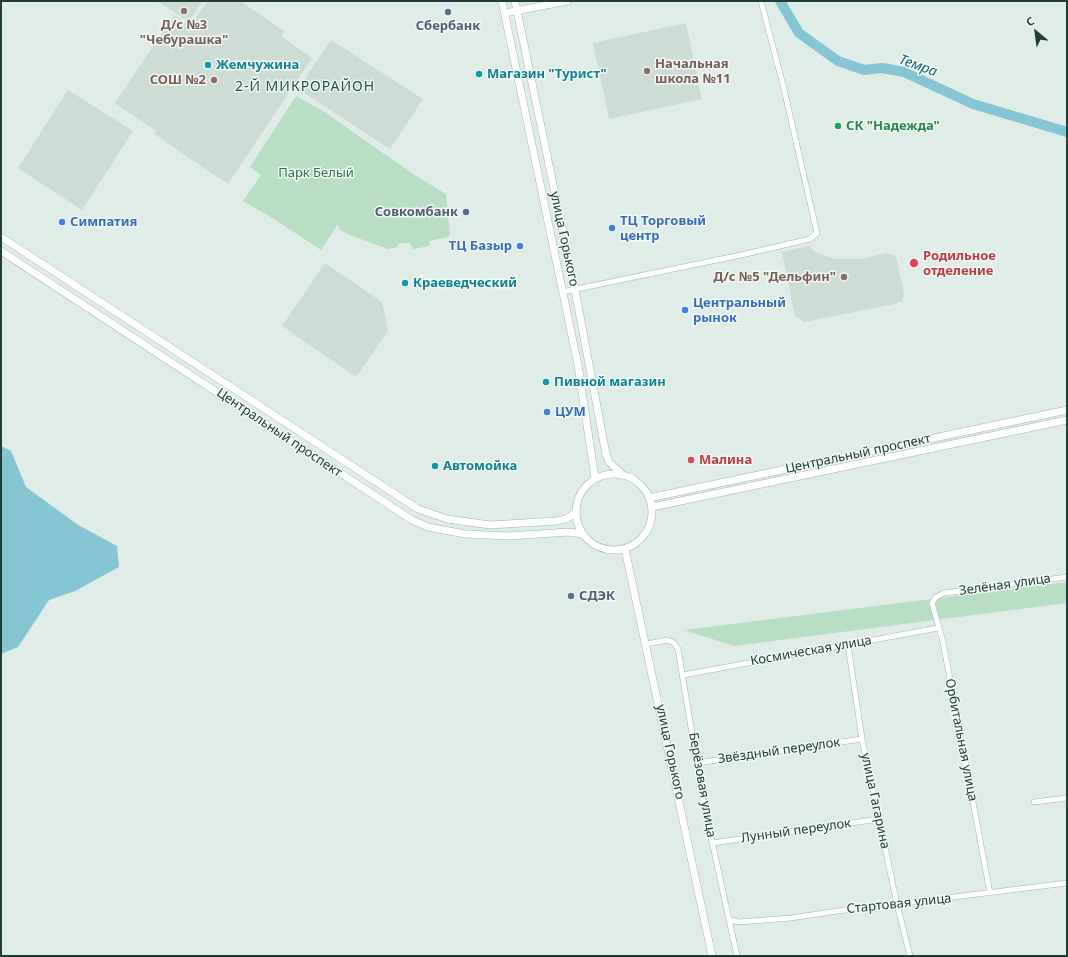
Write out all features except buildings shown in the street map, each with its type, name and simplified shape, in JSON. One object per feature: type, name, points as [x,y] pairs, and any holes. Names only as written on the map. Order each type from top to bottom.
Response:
[{"type":"main road","name":"улица Горького","points":[[502,1],[578,365],[595,478]]},
{"type":"main road","name":"улица Горького","points":[[515,1],[575,290],[606,454],[609,462],[621,473]]},
{"type":"main road","points":[[505,13],[567,1]]},
{"type":"main road","name":"Центральный проспект","points":[[1,236],[418,509],[447,519],[490,525],[523,524],[566,519],[575,513]]},
{"type":"main road","name":"Центральный проспект","points":[[1,251],[412,520],[444,531],[491,536],[569,532],[582,534]]},
{"type":"main road","points":[[215,391],[222,381]]},
{"type":"main road","name":"Центральный проспект","points":[[649,498],[1067,410]]},
{"type":"main road","name":"Центральный проспект","points":[[652,507],[1067,420]]},
{"type":"main road","points":[[621,473],[637,481],[649,498],[652,507],[652,517],[644,535],[637,542],[625,549],[609,550],[600,548],[593,544],[582,534],[577,524],[575,513],[579,495],[595,478],[609,474],[621,473]]},
{"type":"main road","points":[[444,531],[447,519]]},
{"type":"main road","name":"улица Горького","points":[[625,549],[712,956]]},
{"type":"street","points":[[562,292],[810,239],[817,233],[784,89],[761,1]]},
{"type":"street","name":"Зелёная улица","points":[[944,593],[1067,577]]},
{"type":"street","name":"Орбитальная улица","points":[[944,593],[936,597],[932,603],[943,642],[990,893]]},
{"type":"street","name":"Космическая улица","points":[[683,674],[938,628]]},
{"type":"street","name":"Берёзовая улица","points":[[646,644],[668,640],[674,643],[678,650],[712,843],[727,913],[731,920],[737,956]]},
{"type":"street","name":"улица Гагарина","points":[[848,645],[862,739],[897,904],[910,956]]},
{"type":"street","name":"Звёздный переулок","points":[[697,762],[862,739]]},
{"type":"street","points":[[1034,802],[1067,798]]},
{"type":"street","name":"Лунный переулок","points":[[712,843],[879,819]]},
{"type":"street","name":"Стартовая улица","points":[[731,920],[738,922],[791,918],[858,908],[1067,883]]},
{"type":"shaded area","name":"Д/c №3 \"Чебурашка\"","points":[[157,1],[202,1],[189,22]]},
{"type":"shaded area","name":"СОШ №2","points":[[208,1],[240,1],[284,31],[281,36],[312,58],[228,184],[154,134],[156,131],[115,103],[174,15],[190,26]]},
{"type":"shaded area","name":"Начальная школа №11","points":[[686,23],[702,99],[609,119],[593,43]]},
{"type":"shaded area","points":[[331,40],[423,99],[390,149],[298,89]]},
{"type":"shaded area","points":[[68,90],[133,131],[82,210],[18,168]]},
{"type":"shaded area","name":"Д/c №5 \"Дельфин\"","points":[[809,246],[815,252],[835,259],[859,259],[887,253],[896,256],[904,294],[902,301],[894,304],[804,322],[795,316],[782,252]]},
{"type":"shaded area","points":[[325,263],[382,302],[388,331],[356,377],[282,326]]},
{"type":"green space","name":"Парк Белый","points":[[296,96],[323,111],[413,174],[446,194],[450,234],[448,237],[429,241],[430,245],[420,248],[413,249],[410,243],[402,243],[398,244],[398,247],[388,249],[347,234],[339,229],[338,224],[321,250],[274,219],[243,201],[261,175],[250,167]]},
{"type":"green space","points":[[1067,582],[1067,603],[734,646],[684,630]]},
{"type":"water","points":[[1,446],[11,451],[26,487],[78,525],[117,546],[119,567],[75,591],[49,600],[18,647],[1,654]]},
{"type":"waterway","name":"Темра","points":[[780,1],[799,33],[838,61],[864,70],[882,68],[904,72],[973,104],[1067,132]]},
{"type":"place","name":"Д/c №3 \"Чебурашка\"","points":[[184,11]]},
{"type":"place","name":"Сбербанк","points":[[448,12]]},
{"type":"place","name":"Жемчужина","points":[[208,65]]},
{"type":"place","name":"Начальная школа №11","points":[[647,71]]},
{"type":"place","name":"Магазин \"Турист\"","points":[[479,74]]},
{"type":"place","name":"СОШ №2","points":[[214,80]]},
{"type":"place","name":"СК \"Надежда\"","points":[[838,126]]},
{"type":"place","name":"Совкомбанк","points":[[466,212]]},
{"type":"place","name":"Симпатия","points":[[62,222]]},
{"type":"place","name":"ТЦ Торговый центр","points":[[612,228]]},
{"type":"place","name":"ТЦ Базыр","points":[[520,246]]},
{"type":"place","name":"Родильное отделение","points":[[914,263]]},
{"type":"place","name":"Д/c №5 \"Дельфин\"","points":[[844,277]]},
{"type":"place","name":"Краеведческий","points":[[405,283]]},
{"type":"place","name":"Центральный рынок","points":[[685,310]]},
{"type":"place","name":"Пивной магазин","points":[[546,382]]},
{"type":"place","name":"ЦУМ","points":[[547,412]]},
{"type":"place","name":"Малина","points":[[691,460]]},
{"type":"place","name":"Автомойка","points":[[435,466]]},
{"type":"place","name":"СДЭК","points":[[571,596]]},
{"type":"district","name":"2-Й МИКРОРАЙОН","points":[[305,87]]}]
